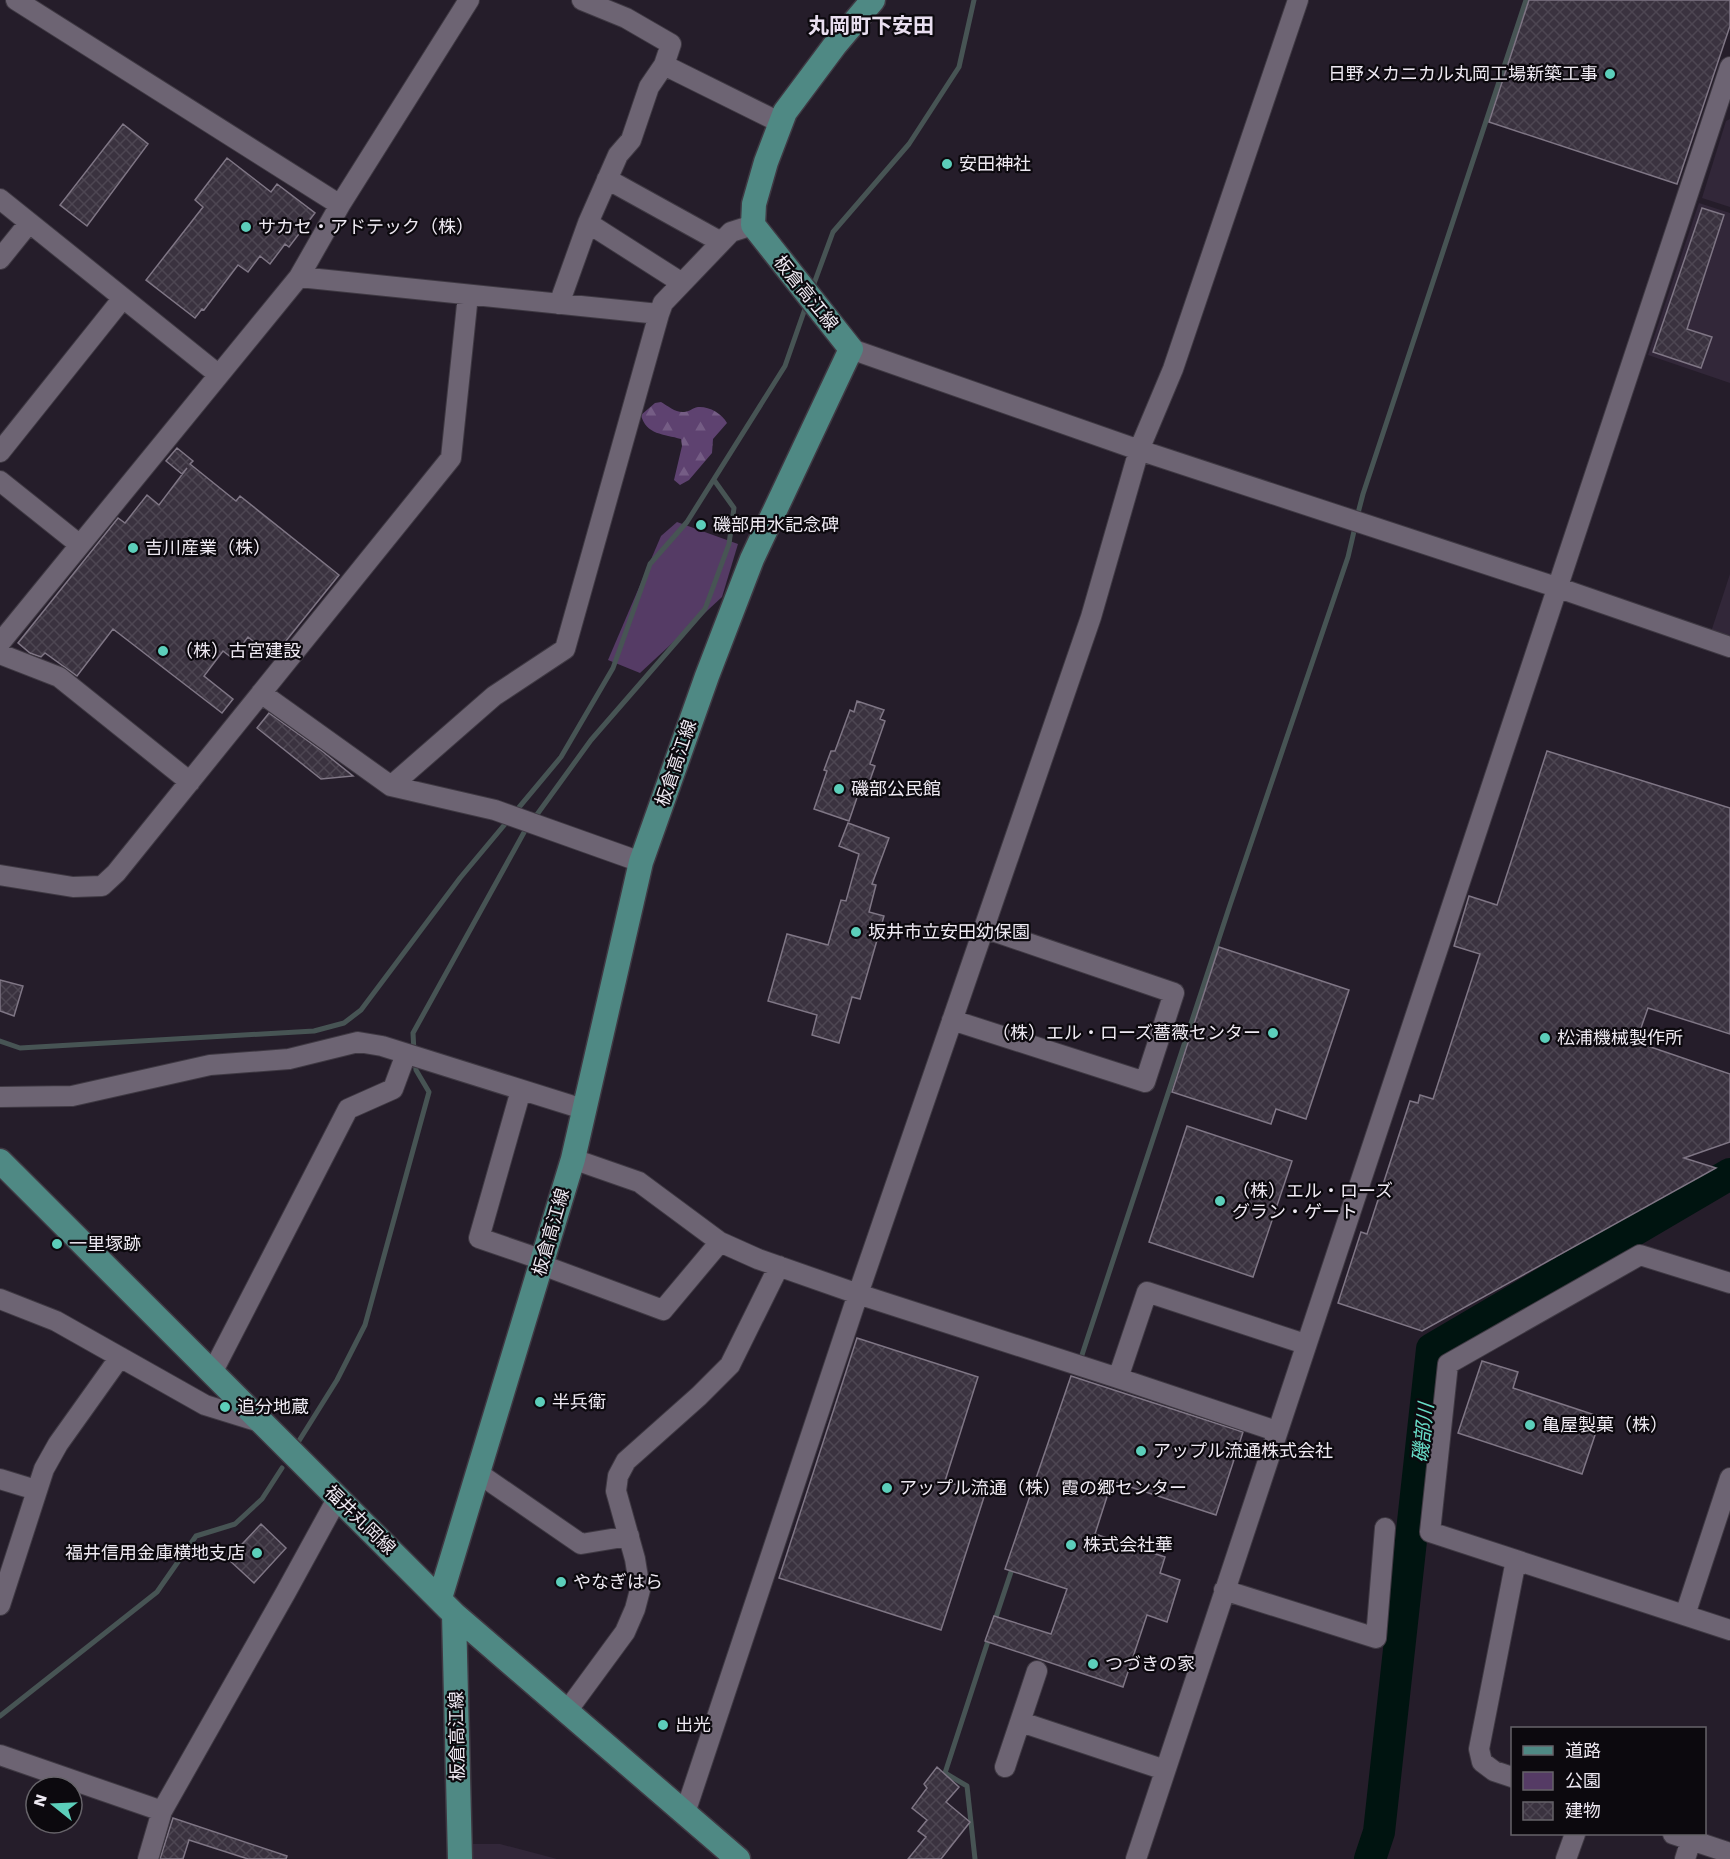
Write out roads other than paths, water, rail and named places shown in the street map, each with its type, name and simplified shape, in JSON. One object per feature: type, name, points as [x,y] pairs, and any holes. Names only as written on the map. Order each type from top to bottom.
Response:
[{"type":"main road","points":[[753,225],[754,204],[766,162],[785,112],[873,0]]},
{"type":"main road","name":"板倉高江線","points":[[460,1859],[447,1606],[478,1473],[573,1159],[641,862],[706,676],[752,559],[851,349],[753,225]]},
{"type":"main road","name":"福井丸岡線","points":[[0,1161],[447,1606],[738,1859]]},
{"type":"street","points":[[16,0],[340,205]]},
{"type":"street","points":[[0,643],[299,277],[340,205],[469,0]]},
{"type":"street","points":[[559,304],[588,223],[618,155],[631,140],[649,87],[664,65],[671,44],[626,18],[582,0]]},
{"type":"street","points":[[685,1813],[858,1294],[1091,617],[1139,450],[1173,369],[1298,0]]},
{"type":"street","points":[[664,65],[781,123]]},
{"type":"street","points":[[1136,1859],[1305,1344],[1725,98],[1730,68]]},
{"type":"street","points":[[607,179],[721,242]]},
{"type":"street","points":[[0,199],[219,375]]},
{"type":"street","points":[[0,259],[30,223]]},
{"type":"street","points":[[588,223],[682,283]]},
{"type":"street","points":[[391,786],[494,696],[565,649],[663,303],[731,232],[753,225]]},
{"type":"street","points":[[299,277],[659,314]]},
{"type":"street","points":[[0,875],[73,887],[102,886],[116,873],[190,782],[451,458],[468,295]]},
{"type":"street","points":[[0,452],[123,298]]},
{"type":"street","points":[[851,349],[1139,450],[1559,588],[1730,647]]},
{"type":"street","points":[[0,481],[80,545]]},
{"type":"street","points":[[0,654],[58,677],[190,782]]},
{"type":"street","points":[[261,693],[391,786],[495,810],[641,862]]},
{"type":"street","points":[[952,1020],[1145,1082],[1174,993],[984,928]]},
{"type":"street","points":[[0,1097],[72,1096],[210,1065],[289,1059],[358,1042],[382,1046],[583,1109]]},
{"type":"street","points":[[212,1373],[348,1109],[393,1089],[406,1054]]},
{"type":"street","points":[[521,1090],[479,1238],[663,1310],[720,1242]]},
{"type":"street","points":[[573,1159],[639,1182],[720,1242],[779,1266],[1276,1431]]},
{"type":"street","points":[[1730,1283],[1640,1255],[1448,1364],[1430,1532],[1730,1630]]},
{"type":"street","points":[[567,1711],[625,1632],[640,1590],[635,1559],[616,1491],[618,1476],[626,1461],[730,1365],[779,1266]]},
{"type":"street","points":[[1118,1378],[1147,1292],[1305,1344]]},
{"type":"street","points":[[0,1299],[56,1321],[205,1405],[263,1423]]},
{"type":"street","points":[[0,1605],[44,1469],[58,1444],[120,1357]]},
{"type":"street","points":[[478,1473],[581,1544],[629,1536]]},
{"type":"street","points":[[0,1479],[36,1490]]},
{"type":"street","points":[[1685,1615],[1728,1491]]},
{"type":"street","points":[[148,1859],[162,1811],[337,1498]]},
{"type":"street","points":[[1224,1590],[1376,1638],[1385,1528]]},
{"type":"street","points":[[1511,1777],[1482,1762],[1479,1749],[1516,1560]]},
{"type":"street","points":[[1005,1767],[1022,1722],[1037,1671]]},
{"type":"street","points":[[1022,1722],[1165,1770]]},
{"type":"street","points":[[0,1755],[162,1811]]},
{"type":"street","points":[[1566,1859],[1574,1835]]},
{"type":"street","points":[[1684,1859],[1682,1837],[1730,1853]]},
{"type":"waterway","points":[[812,289],[833,232],[909,144],[959,67],[974,0]]},
{"type":"waterway","points":[[1357,517],[1526,0]]},
{"type":"waterway","points":[[0,1041],[20,1048],[314,1031],[344,1023],[361,1010],[460,878],[561,757],[613,668],[650,564],[687,522],[785,366],[807,303]]},
{"type":"waterway","points":[[533,820],[591,740],[705,609],[729,544],[734,508],[714,480]]},
{"type":"waterway","points":[[1080,1361],[1230,905],[1348,557],[1355,527]]},
{"type":"waterway","points":[[414,1052],[413,1033],[527,827]]},
{"type":"waterway","points":[[297,1444],[337,1380],[365,1325],[429,1092],[416,1070],[415,1061]]},
{"type":"waterway","name":"磯部川","points":[[1370,1859],[1379,1832],[1432,1349],[1730,1174]]},
{"type":"waterway","points":[[0,1716],[157,1592],[196,1536],[235,1524],[262,1499],[282,1468]]},
{"type":"waterway","points":[[994,1623],[1013,1566]]},
{"type":"waterway","points":[[975,1859],[967,1786],[945,1773],[989,1638]]},
{"type":"place","name":"日野メカニカル丸岡工場新築工事","points":[[1610,74]]},
{"type":"place","name":"安田神社","points":[[947,164]]},
{"type":"place","name":"サカセ・アドテック（株）","points":[[246,227]]},
{"type":"place","name":"磯部用水記念碑","points":[[701,525]]},
{"type":"place","name":"吉川産業（株）","points":[[133,548]]},
{"type":"place","name":"（株）古宮建設","points":[[163,651]]},
{"type":"place","name":"磯部公民館","points":[[839,789]]},
{"type":"place","name":"坂井市立安田幼保園","points":[[856,932]]},
{"type":"place","name":"（株）エル・ローズ薔薇センター","points":[[1273,1033]]},
{"type":"place","name":"松浦機械製作所","points":[[1545,1038]]},
{"type":"place","name":"（株）エル・ローズ グラン・ゲート","points":[[1220,1201]]},
{"type":"place","name":"一里塚跡","points":[[57,1244]]},
{"type":"place","name":"半兵衛","points":[[540,1402]]},
{"type":"place","name":"追分地蔵","points":[[225,1407]]},
{"type":"place","name":"亀屋製菓（株）","points":[[1530,1425]]},
{"type":"place","name":"アップル流通株式会社","points":[[1141,1451]]},
{"type":"place","name":"アップル流通（株）霞の郷センター","points":[[887,1488]]},
{"type":"place","name":"株式会社華","points":[[1071,1545]]},
{"type":"place","name":"福井信用金庫横地支店","points":[[257,1553]]},
{"type":"place","name":"やなぎはら","points":[[561,1582]]},
{"type":"place","name":"つづきの家","points":[[1093,1664]]},
{"type":"place","name":"出光","points":[[663,1725]]},
{"type":"district","name":"丸岡町下安田","points":[[871,26]]}]
